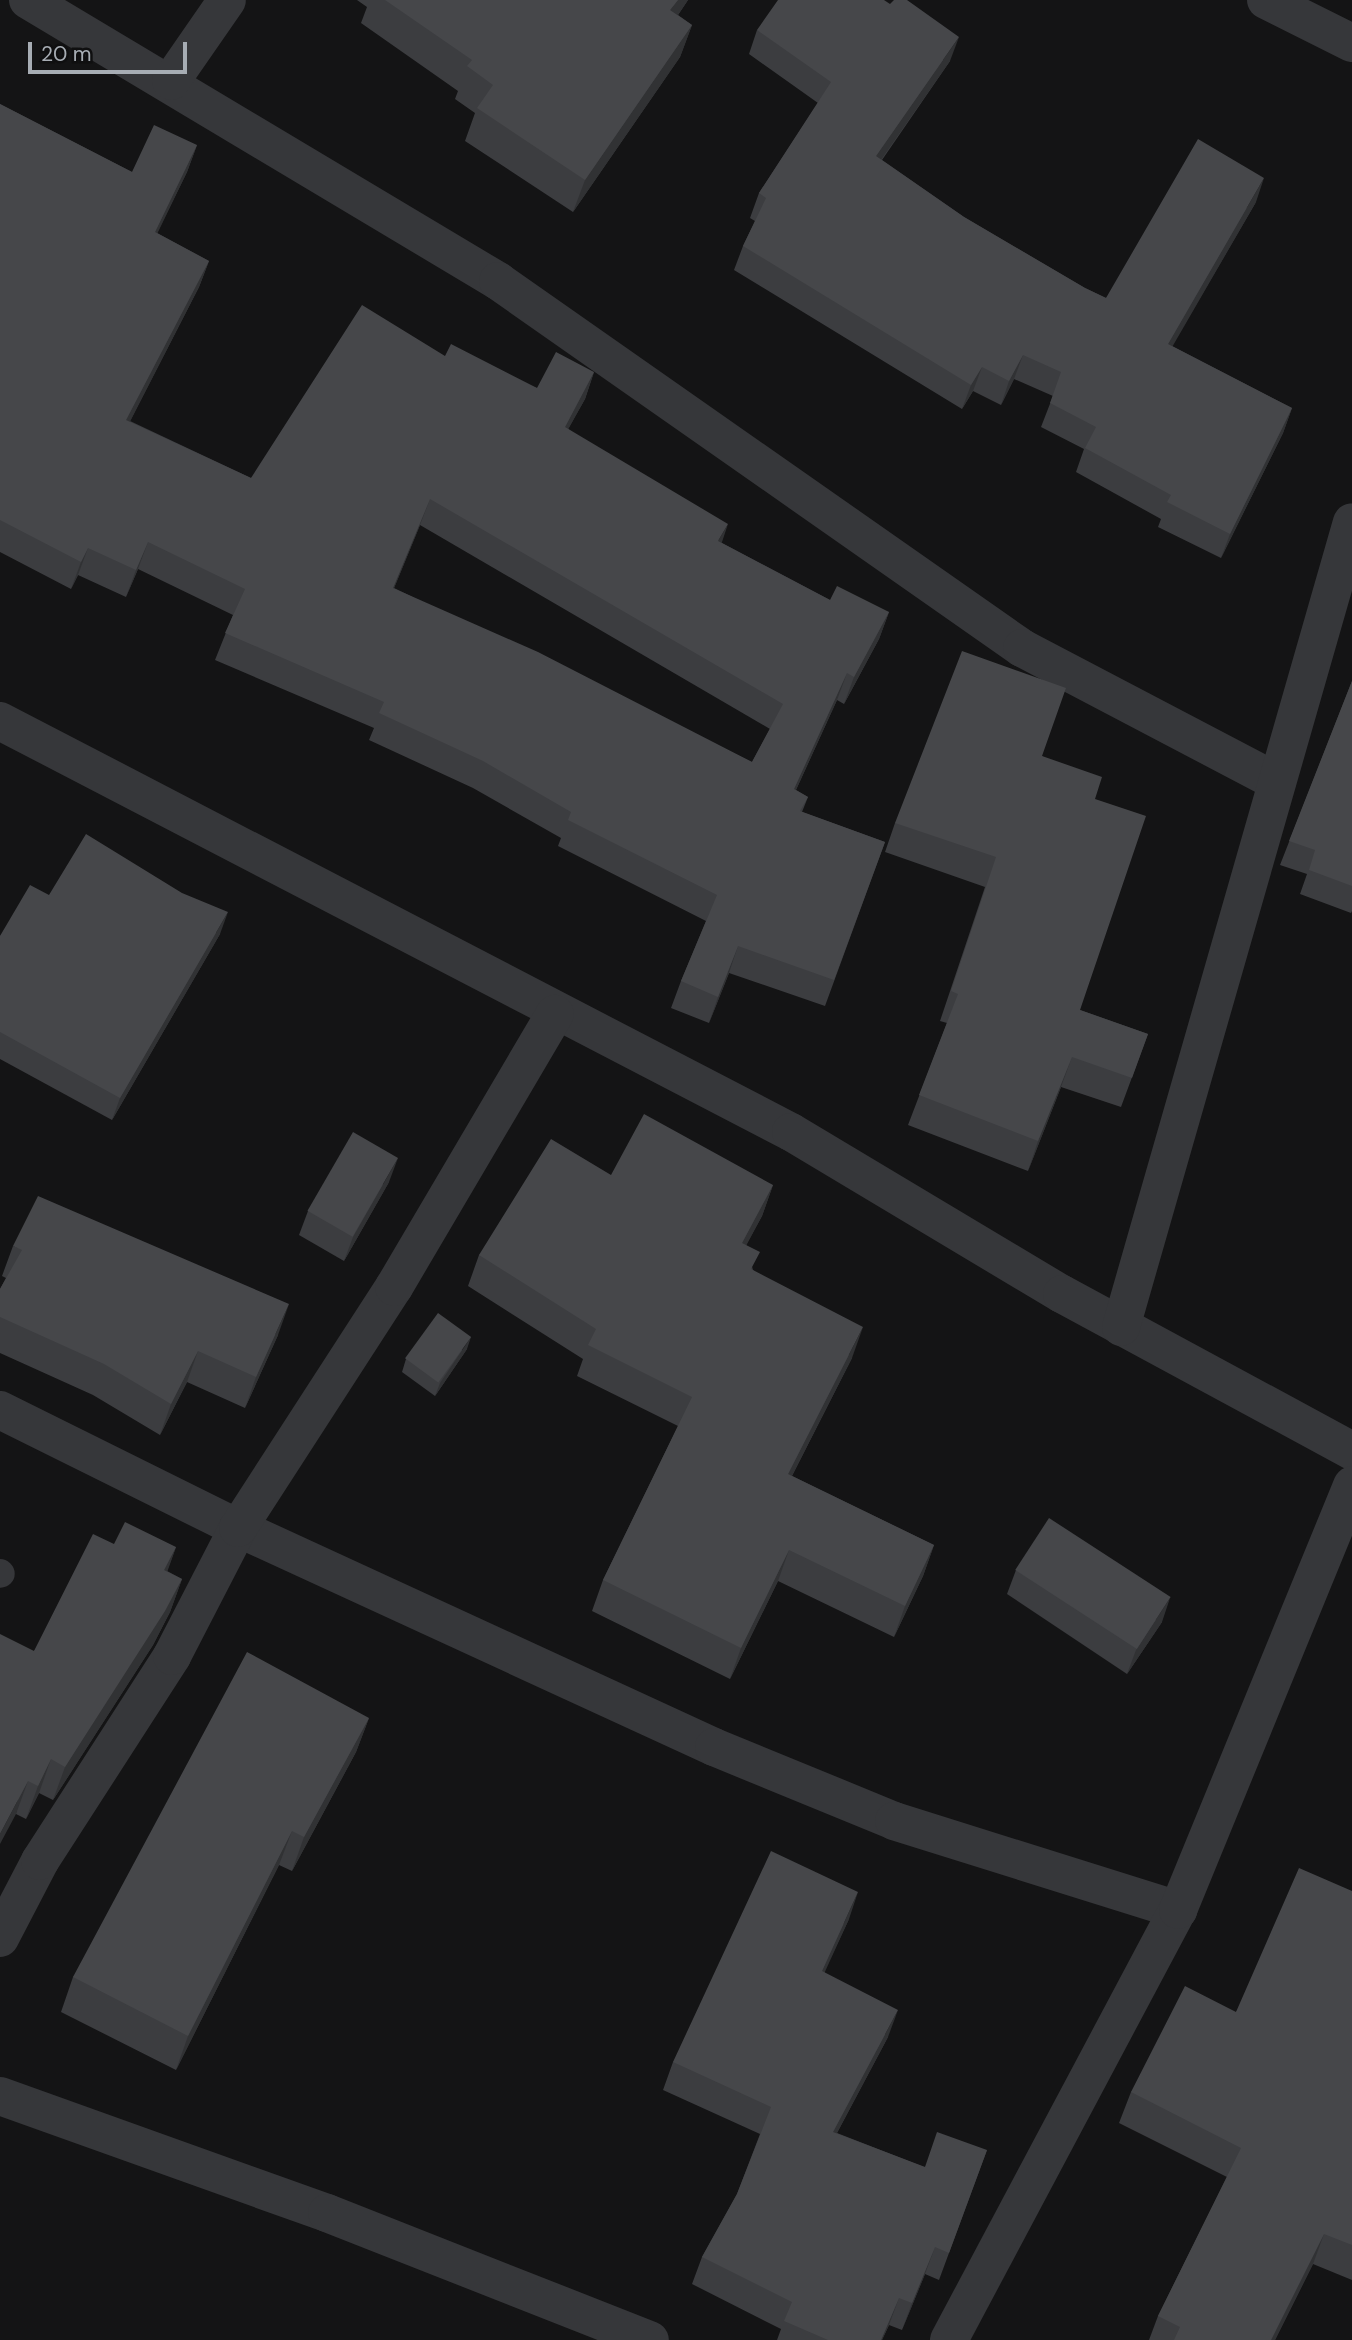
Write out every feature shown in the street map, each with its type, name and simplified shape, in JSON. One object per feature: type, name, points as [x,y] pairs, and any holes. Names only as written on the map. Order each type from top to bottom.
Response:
[{"type":"street","points":[[28,0],[171,81],[498,281],[1022,648],[1277,782]]},
{"type":"street","points":[[171,81],[227,0]]},
{"type":"street","points":[[1266,0],[1352,43]]},
{"type":"street","points":[[1121,1327],[1352,522]]},
{"type":"street","points":[[0,721],[166,802],[555,1014],[791,1132],[1121,1327],[1352,1451]]},
{"type":"street","points":[[0,1938],[40,1861],[172,1656],[238,1528],[394,1287],[555,1014]]},
{"type":"street","points":[[0,1410],[238,1528],[701,1741],[869,1810],[1178,1910]]},
{"type":"street","points":[[949,2340],[1178,1910],[1352,1485]]},
{"type":"street","points":[[0,2096],[327,2213],[650,2340]]},
{"type":"building","points":[[385,0],[678,0],[670,10],[692,25],[585,180],[477,108],[493,85],[467,66],[472,60]]},
{"type":"building","points":[[778,0],[884,0],[890,4],[894,0],[907,0],[959,37],[876,156],[964,217],[1106,298],[1198,139],[1264,178],[1168,344],[1292,408],[1230,534],[1167,502],[1171,495],[1085,448],[1096,427],[1050,403],[1061,372],[1023,355],[1009,381],[982,367],[971,385],[743,246],[766,198],[759,193],[831,82],[757,30]]},
{"type":"building","points":[[0,104],[132,172],[154,125],[197,145],[155,232],[209,261],[126,420],[251,478],[362,305],[445,356],[451,344],[537,388],[556,352],[594,372],[565,427],[728,524],[718,541],[830,600],[837,586],[889,612],[854,677],[847,673],[794,789],[808,797],[800,811],[885,842],[834,980],[738,946],[718,997],[681,981],[717,895],[568,820],[571,812],[483,761],[379,713],[384,702],[225,633],[245,589],[148,542],[136,570],[88,548],[81,562],[0,520]],"holes":[[[430,499],[783,704],[752,762],[538,652],[393,588]]]},
{"type":"building","points":[[962,651],[1066,688],[1042,756],[1102,777],[1095,799],[1146,816],[1080,1010],[1148,1034],[1132,1078],[1072,1057],[1038,1141],[919,1095],[958,994],[951,991],[996,857],[895,823]]},
{"type":"building","points":[[1352,681],[1352,886],[1309,870],[1315,850],[1289,841]]},
{"type":"building","points":[[86,834],[182,893],[228,912],[120,1098],[0,1032],[0,936],[30,885],[49,895]]},
{"type":"building","points":[[644,1114],[773,1185],[742,1243],[760,1252],[751,1269],[863,1327],[788,1474],[934,1545],[905,1606],[789,1550],[741,1648],[603,1580],[692,1397],[588,1345],[596,1329],[479,1255],[551,1139],[611,1175]]},
{"type":"building","points":[[353,1132],[398,1158],[353,1237],[308,1211]]},
{"type":"building","points":[[38,1196],[289,1304],[256,1377],[198,1351],[171,1404],[104,1364],[0,1317],[0,1289],[22,1250],[13,1246]]},
{"type":"building","points":[[438,1313],[471,1337],[438,1382],[405,1358]]},
{"type":"building","points":[[1049,1518],[1171,1597],[1137,1649],[1015,1570]]},
{"type":"building","points":[[125,1522],[176,1547],[164,1570],[182,1579],[165,1611],[65,1767],[51,1759],[38,1786],[28,1781],[0,1834],[0,1634],[34,1651],[93,1534],[114,1544]]},
{"type":"building","points":[[247,1652],[369,1718],[304,1837],[292,1831],[188,2036],[73,1977]]},
{"type":"building","points":[[771,1851],[858,1892],[822,1971],[898,2010],[833,2132],[925,2167],[937,2132],[987,2150],[949,2253],[935,2247],[912,2303],[899,2298],[881,2340],[828,2340],[784,2321],[792,2302],[702,2257],[737,2194],[771,2107],[673,2062]]},
{"type":"building","points":[[1299,1868],[1352,1891],[1352,2245],[1324,2234],[1271,2340],[1174,2340],[1180,2327],[1158,2316],[1241,2148],[1131,2092],[1185,1986],[1236,2012]]}]
